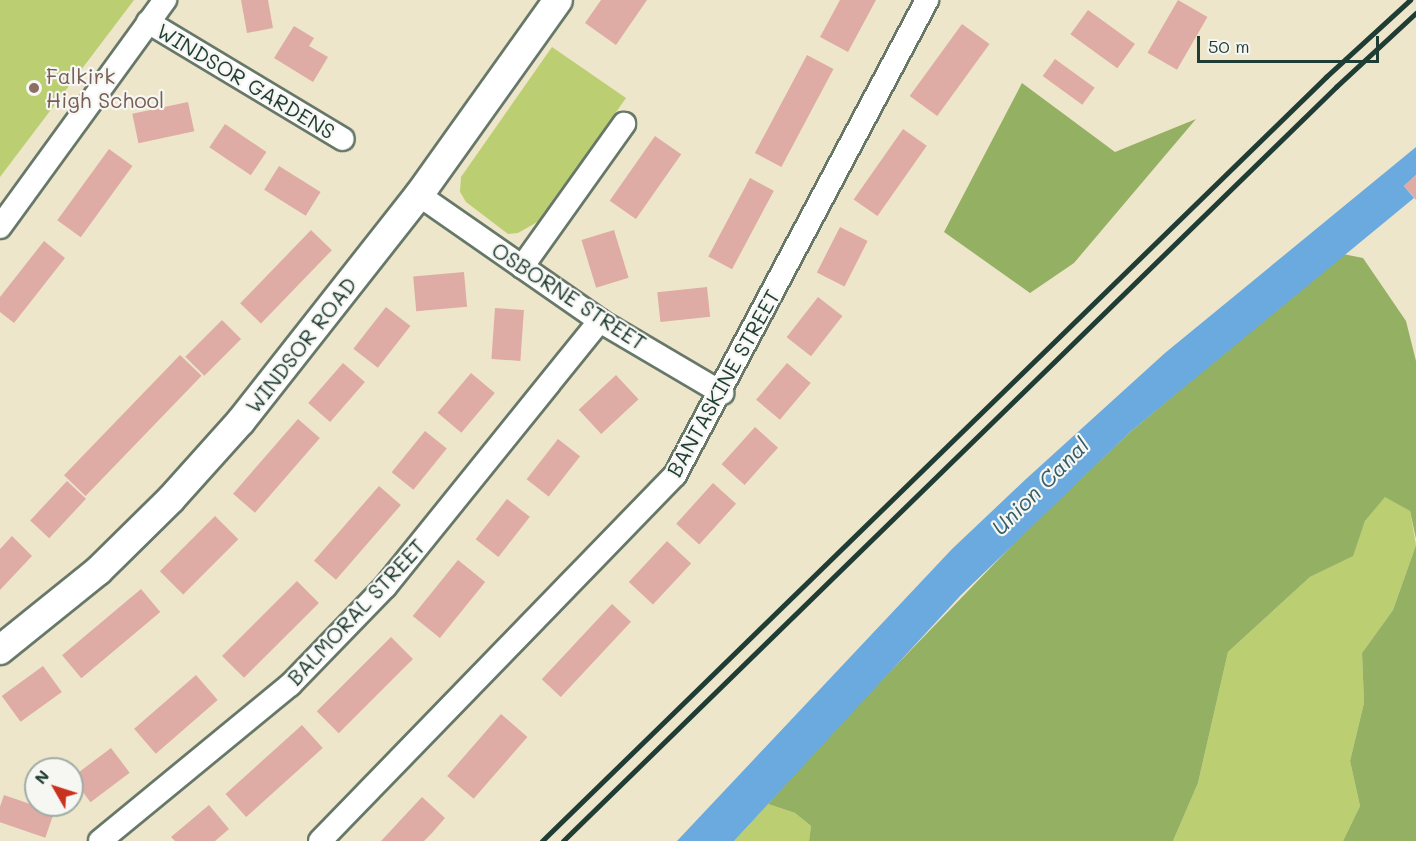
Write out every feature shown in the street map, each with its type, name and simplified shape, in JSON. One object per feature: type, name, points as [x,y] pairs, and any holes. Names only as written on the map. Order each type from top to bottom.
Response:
[{"type":"street","points":[[0,227],[165,0]]},
{"type":"street","name":"WINDSOR ROAD","points":[[0,650],[98,571],[171,500],[241,421],[418,195],[558,0]]},
{"type":"street","name":"BANTASKINE STREET","points":[[320,841],[675,475],[722,393],[927,0]]},
{"type":"street","name":"WINDSOR GARDENS","points":[[148,22],[343,139]]},
{"type":"street","points":[[522,267],[624,124]]},
{"type":"street","name":"OSBORNE STREET","points":[[418,195],[600,321],[722,393]]},
{"type":"street","name":"BALMORAL STREET","points":[[100,841],[290,685],[385,586],[600,321]]},
{"type":"green space","name":"Falkirk High School","points":[[0,0],[134,0],[0,177]]},
{"type":"green space","points":[[552,47],[626,98],[539,221],[518,233],[508,234],[466,202],[460,192],[461,177]]},
{"type":"green space","points":[[1022,83],[1115,152],[1196,119],[1074,263],[1030,293],[944,232]]},
{"type":"green space","points":[[1343,254],[1363,258],[1406,321],[1416,361],[1416,539],[1410,511],[1385,497],[1365,521],[1353,556],[1310,577],[1228,652],[1198,783],[1173,841],[809,841],[811,826],[795,813],[768,804],[848,715],[1025,532],[1130,432]]},
{"type":"green space","points":[[1385,496],[1410,511],[1416,545],[1393,610],[1362,653],[1364,703],[1350,761],[1360,806],[1343,841],[1173,841],[1198,783],[1228,652],[1310,577],[1352,556],[1365,521]]},
{"type":"green space","points":[[1416,545],[1416,841],[1343,841],[1360,806],[1350,761],[1364,703],[1362,653],[1393,610]]},
{"type":"green space","points":[[768,804],[795,813],[811,826],[809,841],[734,841]]},
{"type":"water","name":"Union Canal","points":[[1416,147],[1416,175],[1404,186],[1414,198],[1130,432],[961,595],[734,841],[677,841],[952,549],[1026,479],[1165,353]]},
{"type":"building","points":[[241,0],[268,0],[273,28],[247,33]]},
{"type":"building","points":[[601,0],[647,0],[616,45],[585,23]]},
{"type":"building","points":[[840,0],[876,0],[848,52],[820,37]]},
{"type":"building","points":[[1178,0],[1207,17],[1177,70],[1148,53]]},
{"type":"building","points":[[1088,10],[1135,44],[1117,68],[1070,34]]},
{"type":"building","points":[[962,24],[990,44],[937,116],[910,96]]},
{"type":"building","points":[[294,26],[314,38],[309,46],[328,57],[313,82],[274,58]]},
{"type":"building","points":[[807,55],[833,69],[781,167],[755,153]]},
{"type":"building","points":[[1055,59],[1095,88],[1082,105],[1043,76]]},
{"type":"building","points":[[188,102],[194,131],[138,143],[132,114]]},
{"type":"building","points":[[225,124],[266,152],[251,175],[209,147]]},
{"type":"building","points":[[903,129],[927,146],[877,216],[854,199]]},
{"type":"building","points":[[655,136],[681,154],[636,219],[610,201]]},
{"type":"building","points":[[109,149],[132,166],[81,237],[57,220]]},
{"type":"building","points":[[279,166],[321,192],[306,216],[264,190]]},
{"type":"building","points":[[1416,175],[1416,200],[1404,186]]},
{"type":"building","points":[[750,178],[774,191],[732,269],[708,257]]},
{"type":"building","points":[[840,227],[868,241],[844,287],[817,272]]},
{"type":"building","points":[[311,230],[332,250],[261,324],[240,303]]},
{"type":"building","points":[[614,230],[629,278],[596,288],[581,240]]},
{"type":"building","points":[[44,241],[65,258],[14,323],[0,312],[0,297]]},
{"type":"building","points":[[464,272],[467,307],[416,311],[413,276]]},
{"type":"building","points":[[707,287],[710,317],[660,322],[657,292]]},
{"type":"building","points":[[818,297],[842,316],[811,356],[787,337]]},
{"type":"building","points":[[386,307],[410,326],[378,368],[353,349]]},
{"type":"building","points":[[495,308],[524,310],[520,361],[491,359]]},
{"type":"building","points":[[222,320],[241,339],[204,376],[185,357]]},
{"type":"building","points":[[180,355],[202,376],[86,496],[64,475]]},
{"type":"building","points":[[343,363],[365,382],[330,422],[308,403]]},
{"type":"building","points":[[787,363],[811,383],[780,420],[756,400]]},
{"type":"building","points":[[471,373],[495,393],[461,433],[438,413]]},
{"type":"building","points":[[616,375],[639,399],[601,434],[579,410]]},
{"type":"building","points":[[298,419],[320,438],[255,513],[233,494]]},
{"type":"building","points":[[755,427],[778,448],[745,485],[722,464]]},
{"type":"building","points":[[425,431],[447,449],[413,490],[392,472]]},
{"type":"building","points":[[558,439],[580,456],[549,496],[527,479]]},
{"type":"building","points":[[67,481],[86,499],[49,538],[30,520]]},
{"type":"building","points":[[713,483],[736,504],[699,545],[676,524]]},
{"type":"building","points":[[379,486],[401,505],[336,580],[314,561]]},
{"type":"building","points":[[507,499],[530,517],[498,557],[476,539]]},
{"type":"building","points":[[215,516],[238,539],[183,594],[160,571]]},
{"type":"building","points":[[12,536],[32,556],[0,590],[0,549]]},
{"type":"building","points":[[667,541],[691,564],[653,604],[629,582]]},
{"type":"building","points":[[458,560],[485,582],[440,638],[413,616]]},
{"type":"building","points":[[297,581],[319,603],[244,678],[222,656]]},
{"type":"building","points":[[141,589],[160,612],[81,678],[62,655]]},
{"type":"building","points":[[612,604],[631,622],[561,697],[542,679]]},
{"type":"building","points":[[391,637],[413,659],[339,733],[317,711]]},
{"type":"building","points":[[43,666],[62,692],[21,722],[2,696]]},
{"type":"building","points":[[196,675],[218,700],[156,754],[134,729]]},
{"type":"building","points":[[501,714],[527,737],[474,799],[447,776]]},
{"type":"building","points":[[302,725],[323,748],[246,817],[225,794]]},
{"type":"building","points":[[111,748],[130,773],[91,802],[84,794],[84,768]]},
{"type":"building","points":[[4,795],[24,802],[24,817],[52,817],[45,838],[0,822],[0,807]]},
{"type":"building","points":[[422,797],[445,818],[432,833],[424,841],[381,841]]},
{"type":"building","points":[[209,805],[229,829],[215,841],[175,841],[171,837]]},
{"type":"railway","points":[[542,841],[1326,77],[1410,0]]},
{"type":"railway","points":[[563,841],[1336,87],[1416,13]]},
{"type":"place","name":"Falkirk High School","points":[[34,88]]}]
